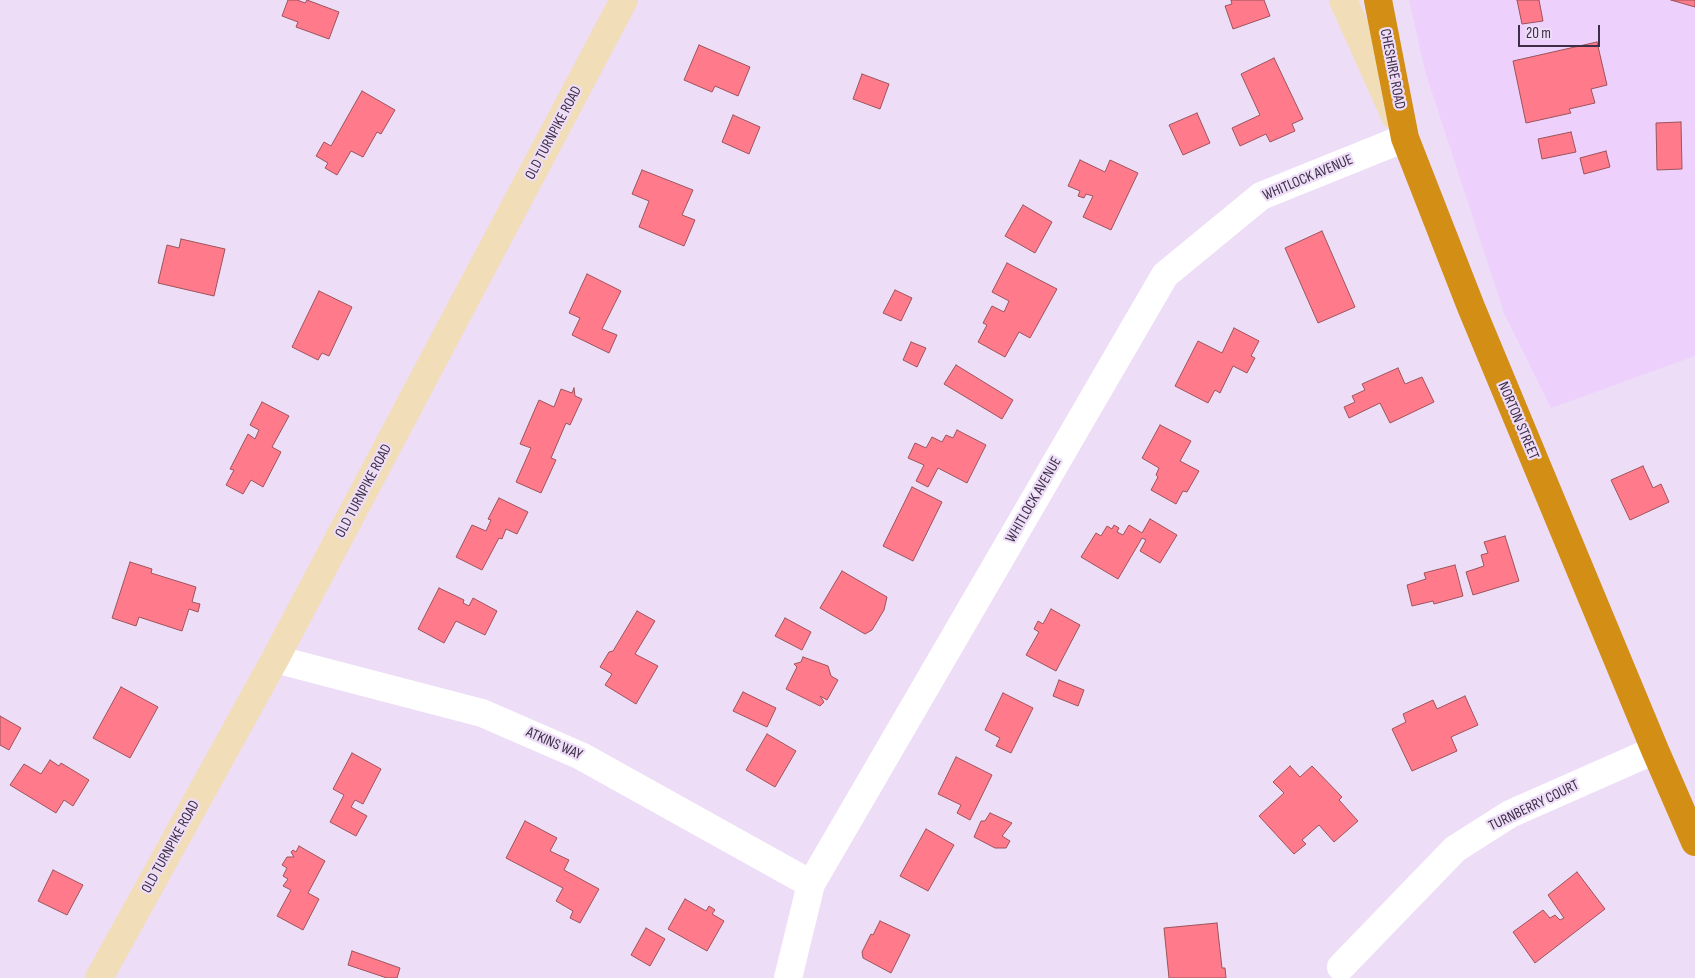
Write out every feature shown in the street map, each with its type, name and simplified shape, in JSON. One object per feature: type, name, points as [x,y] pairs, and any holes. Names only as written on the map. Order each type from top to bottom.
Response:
[{"type":"highway","name":"CHESHIRE ROAD","points":[[1378,0],[1405,138]]},
{"type":"highway","name":"NORTON STREET","points":[[1405,138],[1471,307],[1695,842]]},
{"type":"main road","name":"OLD TURNPIKE ROAD","points":[[99,978],[275,659],[624,0]]},
{"type":"main road","name":"NORTON STREET","points":[[1344,0],[1405,138]]},
{"type":"street","name":"WHITLOCK AVENUE","points":[[788,978],[810,884],[1165,275],[1261,196],[1405,138]]},
{"type":"street","name":"ATKINS WAY","points":[[275,659],[482,713],[581,756],[810,884]]},
{"type":"street","name":"TURNBERRY COURT","points":[[1341,967],[1455,849],[1510,814],[1655,750]]},
{"type":"shaded area","points":[[1409,0],[1695,0],[1695,356],[1551,408],[1504,313],[1425,71]]},
{"type":"building","points":[[288,0],[297,0],[305,3],[307,0],[339,12],[329,39],[296,27],[298,22],[282,16]]},
{"type":"building","points":[[1231,0],[1264,0],[1270,16],[1233,29],[1225,6],[1232,4]]},
{"type":"building","points":[[1517,0],[1539,0],[1543,21],[1522,24]]},
{"type":"building","points":[[1671,0],[1695,0],[1695,7]]},
{"type":"building","points":[[1597,42],[1607,85],[1591,89],[1595,103],[1569,109],[1571,113],[1526,123],[1513,61]]},
{"type":"building","points":[[699,45],[750,67],[738,96],[715,86],[712,92],[684,80]]},
{"type":"building","points":[[1274,58],[1303,119],[1292,124],[1295,131],[1270,142],[1266,134],[1240,146],[1232,128],[1260,115],[1241,74]]},
{"type":"building","points":[[862,74],[889,84],[880,109],[853,99]]},
{"type":"building","points":[[362,91],[395,110],[381,134],[377,132],[363,157],[351,151],[337,175],[325,168],[328,163],[316,156],[324,142],[331,146]]},
{"type":"building","points":[[1197,113],[1210,143],[1183,155],[1169,125]]},
{"type":"building","points":[[733,115],[760,127],[749,154],[722,142]]},
{"type":"building","points":[[1681,122],[1682,169],[1657,170],[1656,123]]},
{"type":"building","points":[[1571,132],[1576,152],[1542,159],[1538,139]]},
{"type":"building","points":[[1606,151],[1610,167],[1584,174],[1580,158]]},
{"type":"building","points":[[1080,160],[1105,172],[1110,160],[1138,173],[1111,230],[1083,217],[1093,196],[1086,194],[1084,198],[1078,196],[1080,191],[1068,186]]},
{"type":"building","points":[[642,170],[693,190],[682,215],[695,220],[684,246],[639,227],[649,201],[632,194]]},
{"type":"building","points":[[1023,205],[1052,222],[1035,253],[1005,236]]},
{"type":"building","points":[[1322,231],[1355,307],[1318,323],[1285,248]]},
{"type":"building","points":[[181,239],[225,249],[214,296],[158,283],[167,245],[179,248]]},
{"type":"building","points":[[1007,263],[1057,289],[1030,338],[1019,332],[1005,357],[978,342],[987,325],[983,323],[992,306],[1004,312],[1009,301],[992,292]]},
{"type":"building","points":[[587,274],[621,291],[602,329],[617,335],[609,353],[572,335],[580,318],[569,313]]},
{"type":"building","points":[[895,290],[912,298],[901,321],[883,313]]},
{"type":"building","points":[[319,291],[352,307],[329,356],[322,353],[318,360],[292,347]]},
{"type":"building","points":[[1234,328],[1259,341],[1251,356],[1255,358],[1247,373],[1233,366],[1220,393],[1215,390],[1208,403],[1175,386],[1198,341],[1222,353]]},
{"type":"building","points":[[911,342],[926,348],[917,367],[903,360]]},
{"type":"building","points":[[956,365],[1013,400],[1002,419],[944,384]]},
{"type":"building","points":[[1398,368],[1405,384],[1422,377],[1434,402],[1390,423],[1380,403],[1349,418],[1344,407],[1355,402],[1352,396],[1365,390],[1362,384]]},
{"type":"building","points":[[574,388],[575,396],[582,399],[570,425],[566,423],[551,458],[556,460],[541,493],[516,482],[531,448],[520,444],[539,400],[554,407],[561,389],[572,393]]},
{"type":"building","points":[[262,402],[289,416],[272,447],[281,452],[263,487],[251,480],[243,494],[226,485],[234,470],[230,469],[248,434],[255,439],[259,430],[250,425]]},
{"type":"building","points":[[1160,425],[1191,441],[1180,461],[1199,471],[1187,492],[1183,491],[1176,504],[1151,490],[1158,477],[1156,475],[1159,468],[1142,458]]},
{"type":"building","points":[[957,430],[986,445],[967,483],[938,468],[928,487],[916,481],[924,465],[908,458],[915,443],[926,448],[932,437],[942,442],[946,435],[953,438]]},
{"type":"building","points":[[1643,466],[1653,488],[1661,484],[1669,502],[1630,520],[1611,480]]},
{"type":"building","points":[[912,487],[942,502],[913,561],[883,546]]},
{"type":"building","points":[[499,498],[528,512],[517,534],[506,529],[502,539],[499,538],[482,570],[456,557],[472,525],[486,531],[491,520],[488,519]]},
{"type":"building","points":[[1150,519],[1177,535],[1160,563],[1140,551],[1146,540],[1142,538],[1118,579],[1081,557],[1096,533],[1101,536],[1107,526],[1112,529],[1114,525],[1119,528],[1117,532],[1123,535],[1129,525],[1142,533]]},
{"type":"building","points":[[1505,536],[1519,581],[1473,595],[1466,572],[1484,566],[1481,555],[1488,553],[1484,542]]},
{"type":"building","points":[[130,562],[152,569],[151,573],[196,587],[192,602],[200,604],[198,612],[189,609],[182,631],[139,617],[136,626],[112,618]]},
{"type":"building","points":[[1455,565],[1463,596],[1434,604],[1433,601],[1412,606],[1407,585],[1426,579],[1424,573]]},
{"type":"building","points":[[842,571],[887,597],[884,610],[872,630],[865,634],[820,608]]},
{"type":"building","points":[[439,588],[464,600],[463,603],[469,606],[473,598],[497,611],[485,635],[456,621],[444,643],[418,629]]},
{"type":"building","points":[[1051,609],[1080,625],[1056,671],[1026,655],[1039,632],[1034,629],[1038,621],[1043,624]]},
{"type":"building","points":[[637,611],[655,621],[635,654],[658,666],[636,704],[605,685],[612,674],[600,667],[609,652],[613,651]]},
{"type":"building","points":[[785,618],[811,632],[802,650],[775,636]]},
{"type":"building","points":[[803,657],[828,666],[831,676],[838,680],[827,700],[820,696],[824,702],[820,706],[786,689],[797,667],[794,664],[801,662]]},
{"type":"building","points":[[1059,680],[1084,690],[1078,706],[1053,696]]},
{"type":"building","points":[[121,687],[158,707],[130,758],[93,738]]},
{"type":"building","points":[[743,692],[776,708],[767,727],[733,711]]},
{"type":"building","points":[[1003,693],[1033,708],[1011,753],[996,746],[1000,738],[985,730]]},
{"type":"building","points":[[1465,696],[1478,725],[1451,737],[1457,751],[1412,771],[1392,729],[1406,722],[1403,714],[1433,700],[1437,709]]},
{"type":"building","points":[[0,716],[21,728],[9,750],[0,745]]},
{"type":"building","points":[[767,734],[796,751],[775,787],[746,770]]},
{"type":"building","points":[[352,753],[381,769],[363,804],[355,800],[351,807],[367,816],[356,836],[330,822],[344,795],[333,789]]},
{"type":"building","points":[[956,757],[992,775],[970,820],[957,813],[961,805],[938,794]]},
{"type":"building","points":[[50,760],[59,766],[61,763],[89,780],[73,806],[64,800],[56,813],[10,785],[24,764],[41,774]]},
{"type":"building","points":[[1290,766],[1300,777],[1312,766],[1342,797],[1339,800],[1358,821],[1334,842],[1319,825],[1302,840],[1306,844],[1294,854],[1259,816],[1284,793],[1273,782]]},
{"type":"building","points":[[990,813],[1012,823],[1002,836],[1010,841],[1006,848],[995,848],[974,837],[981,821],[985,821]]},
{"type":"building","points":[[525,821],[557,838],[550,851],[569,860],[564,870],[599,889],[580,923],[570,918],[573,911],[556,901],[563,888],[506,858]]},
{"type":"building","points":[[926,829],[954,845],[928,891],[900,876]]},
{"type":"building","points":[[299,846],[325,861],[308,893],[319,899],[303,930],[277,916],[291,890],[283,886],[288,879],[283,876],[287,868],[282,865],[287,857],[294,857],[291,852],[293,850],[296,852]]},
{"type":"building","points":[[53,870],[83,885],[67,915],[38,901]]},
{"type":"building","points":[[1577,872],[1605,909],[1535,963],[1513,932],[1543,910],[1550,918],[1555,915],[1560,920],[1564,918],[1548,895]]},
{"type":"building","points":[[685,899],[706,911],[709,906],[715,910],[712,914],[724,921],[707,951],[668,929]]},
{"type":"building","points":[[880,921],[910,935],[891,973],[863,958],[862,952]]},
{"type":"building","points":[[1217,923],[1222,968],[1225,968],[1226,978],[1169,978],[1164,928]]},
{"type":"building","points":[[646,928],[665,939],[650,966],[631,955]]},
{"type":"building","points":[[352,951],[400,968],[397,978],[387,978],[348,965]]}]
